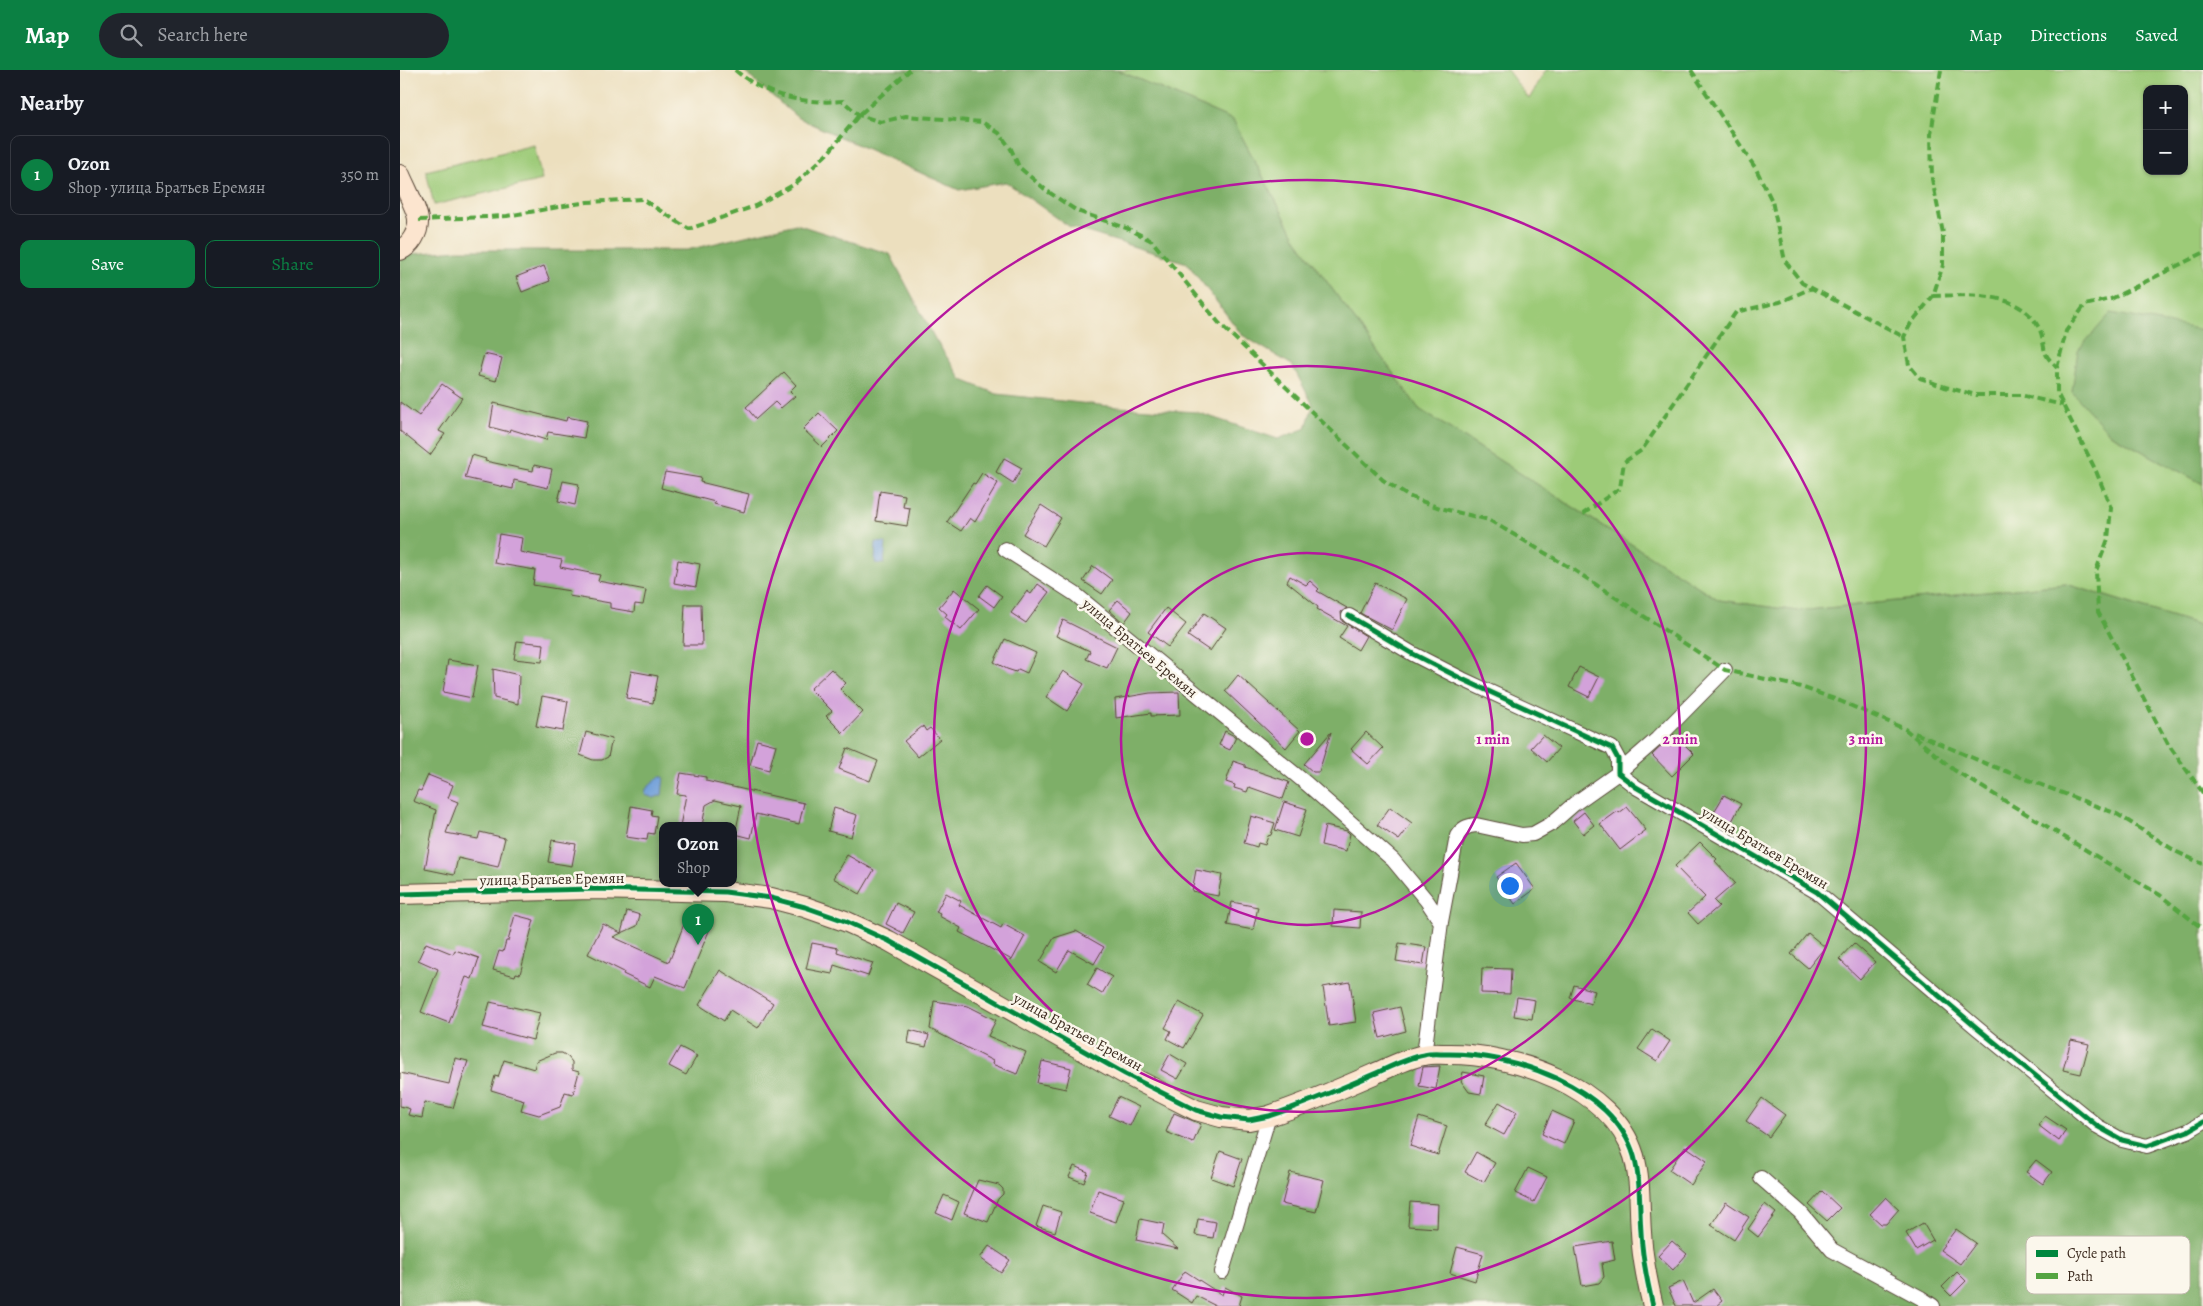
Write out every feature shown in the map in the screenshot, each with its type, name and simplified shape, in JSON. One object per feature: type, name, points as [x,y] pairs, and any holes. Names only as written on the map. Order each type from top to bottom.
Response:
[{"type":"street","points":[[400,175],[418,220],[416,233],[409,244],[400,250]]},
{"type":"street","name":"улица Братьев Еремян","points":[[1005,549],[1075,594],[1307,784],[1393,860],[1428,901],[1441,922]]},
{"type":"street","points":[[1349,616],[1413,654],[1462,679],[1612,748],[1618,759],[1618,773]]},
{"type":"street","points":[[1424,1054],[1441,922],[1457,836],[1461,830],[1476,825],[1522,835],[1533,834],[1551,824],[1574,804],[1618,773],[1657,739],[1725,670]]},
{"type":"street","name":"улица Братьев Еремян","points":[[1618,773],[1636,787],[1817,892],[1977,1028],[2097,1126],[2122,1140],[2147,1146],[2188,1132],[2203,1122]]},
{"type":"street","name":"улица Братьев Еремян","points":[[400,894],[592,889],[725,892],[771,898],[805,907],[845,921],[889,941],[1125,1074],[1196,1110],[1221,1117],[1249,1120],[1269,1116],[1424,1054],[1460,1054],[1497,1059],[1538,1069],[1585,1094],[1606,1112],[1620,1128],[1634,1155],[1640,1188],[1641,1231],[1646,1278],[1653,1306]]},
{"type":"street","points":[[1222,1272],[1269,1116]]},
{"type":"street","points":[[1761,1178],[1800,1212],[1832,1250],[1933,1306]]},
{"type":"green space","points":[[742,70],[1117,70],[1233,120],[1296,239],[1419,409],[1719,600],[1798,611],[2066,584],[2203,626],[2203,1306],[400,1306],[400,255],[458,250],[687,250],[796,224],[890,254],[935,339],[962,380],[997,394],[1118,407],[1196,412],[1278,439],[1306,428],[1313,405],[1292,365],[1242,335],[1187,263],[1070,227],[1006,182],[959,190],[798,118]]},
{"type":"green space","points":[[1117,70],[1507,70],[1529,99],[1546,70],[2203,70],[2203,330],[2201,329],[2110,434],[2203,484],[2203,626],[2066,584],[1798,611],[1719,600],[1419,409],[1296,239],[1233,120]]},
{"type":"green space","points":[[534,145],[542,180],[434,205],[426,171]]},
{"type":"green space","points":[[2111,313],[2203,330],[2203,484],[2110,434],[2072,392],[2078,350]]},
{"type":"water","points":[[876,542],[886,543],[884,564],[875,563]]},
{"type":"water","points":[[659,777],[664,777],[662,795],[654,798],[645,795],[646,789]]},
{"type":"building","points":[[544,266],[550,281],[522,292],[516,277]]},
{"type":"building","points":[[484,354],[502,358],[496,381],[478,376]]},
{"type":"building","points":[[784,372],[796,385],[790,391],[795,396],[781,408],[775,402],[756,419],[746,407]]},
{"type":"building","points":[[442,384],[462,398],[439,431],[445,434],[430,455],[400,431],[400,402],[419,416]]},
{"type":"building","points":[[494,403],[566,421],[567,417],[587,421],[584,438],[548,432],[546,440],[510,429],[509,432],[490,427]]},
{"type":"building","points":[[819,413],[838,431],[822,447],[803,429]]},
{"type":"building","points":[[472,455],[486,459],[485,461],[533,471],[534,465],[552,469],[548,488],[514,480],[513,489],[465,478]]},
{"type":"building","points":[[1004,458],[1022,468],[1013,483],[996,472]]},
{"type":"building","points":[[665,472],[701,478],[700,482],[749,494],[744,512],[714,504],[715,502],[661,488]]},
{"type":"building","points":[[982,473],[998,483],[975,522],[970,518],[961,531],[947,522],[973,483],[975,484]]},
{"type":"building","points":[[563,481],[579,484],[575,505],[558,501]]},
{"type":"building","points":[[880,491],[905,495],[903,507],[910,508],[907,526],[876,521]]},
{"type":"building","points":[[1041,505],[1061,518],[1044,546],[1023,534]]},
{"type":"building","points":[[499,534],[522,538],[520,552],[562,560],[560,567],[600,575],[598,581],[646,590],[643,605],[635,604],[634,612],[610,608],[610,603],[569,596],[570,591],[533,585],[535,570],[494,563]]},
{"type":"building","points":[[678,560],[700,564],[696,587],[674,583]]},
{"type":"building","points":[[1093,566],[1112,580],[1102,594],[1083,581]]},
{"type":"building","points":[[1290,576],[1306,585],[1310,581],[1319,589],[1317,591],[1347,608],[1341,612],[1342,621],[1366,636],[1358,650],[1339,638],[1347,626],[1317,609],[1318,607],[1287,582]]},
{"type":"building","points":[[1375,583],[1407,599],[1392,630],[1360,613]]},
{"type":"building","points":[[1038,584],[1049,592],[1026,623],[1011,613],[1027,591],[1031,594]]},
{"type":"building","points":[[987,585],[1002,596],[994,607],[979,596]]},
{"type":"building","points":[[954,589],[979,609],[961,630],[945,617],[947,614],[939,607]]},
{"type":"building","points":[[1118,600],[1132,612],[1124,623],[1109,610]]},
{"type":"building","points":[[685,604],[701,604],[702,645],[683,645]]},
{"type":"building","points":[[1166,608],[1186,624],[1168,647],[1148,632]]},
{"type":"building","points":[[1204,613],[1226,628],[1210,651],[1188,636]]},
{"type":"building","points":[[1063,620],[1117,647],[1107,668],[1086,659],[1090,651],[1056,636]]},
{"type":"building","points":[[1005,639],[1036,653],[1027,673],[1018,669],[1016,672],[1007,669],[994,662]]},
{"type":"building","points":[[517,641],[544,644],[542,662],[514,659]]},
{"type":"building","points":[[448,660],[478,665],[472,698],[443,692]]},
{"type":"building","points":[[1579,667],[1599,677],[1589,697],[1569,687]]},
{"type":"building","points":[[493,669],[519,675],[518,704],[494,698]]},
{"type":"building","points":[[831,669],[846,683],[840,689],[863,712],[843,733],[826,716],[832,711],[810,689]]},
{"type":"building","points":[[631,671],[658,676],[653,703],[626,698]]},
{"type":"building","points":[[1063,671],[1084,684],[1067,711],[1046,697]]},
{"type":"building","points":[[1238,675],[1300,731],[1286,748],[1225,691]]},
{"type":"building","points":[[1179,692],[1180,715],[1151,716],[1151,713],[1116,718],[1115,699],[1150,693]]},
{"type":"building","points":[[542,696],[568,701],[563,731],[536,726]]},
{"type":"building","points":[[923,726],[926,731],[930,728],[940,739],[918,757],[904,741]]},
{"type":"building","points":[[1225,731],[1236,737],[1230,750],[1219,745]]},
{"type":"building","points":[[586,732],[612,739],[608,757],[602,760],[593,760],[580,755]]},
{"type":"building","points":[[1331,732],[1319,772],[1313,772],[1304,764]]},
{"type":"building","points":[[1366,732],[1383,748],[1368,764],[1351,749]]},
{"type":"building","points":[[1674,734],[1694,754],[1672,776],[1652,755]]},
{"type":"building","points":[[1543,735],[1559,748],[1547,762],[1531,748]]},
{"type":"building","points":[[757,740],[776,745],[769,770],[750,765]]},
{"type":"building","points":[[847,748],[878,761],[870,781],[839,769]]},
{"type":"building","points":[[1233,761],[1289,782],[1283,799],[1249,787],[1247,792],[1234,788],[1235,785],[1226,782]]},
{"type":"building","points":[[681,773],[706,777],[706,781],[804,803],[799,824],[756,814],[751,838],[737,834],[741,806],[715,800],[706,805],[703,822],[681,822],[686,795],[677,794]]},
{"type":"building","points":[[428,775],[453,785],[448,798],[458,802],[446,833],[478,839],[480,832],[505,838],[498,867],[458,858],[454,875],[425,869],[436,810],[413,801],[418,790],[421,791]]},
{"type":"building","points":[[1724,795],[1741,804],[1729,827],[1711,817]]},
{"type":"building","points":[[1284,802],[1307,809],[1298,837],[1275,830]]},
{"type":"building","points":[[631,806],[652,810],[651,815],[657,816],[654,834],[648,833],[647,840],[626,837]]},
{"type":"building","points":[[1390,807],[1412,823],[1399,840],[1377,825]]},
{"type":"building","points":[[1627,807],[1646,830],[1620,850],[1600,824]]},
{"type":"building","points":[[834,808],[857,815],[851,837],[828,831]]},
{"type":"building","points":[[1584,812],[1594,825],[1583,834],[1573,821]]},
{"type":"building","points":[[1251,816],[1275,823],[1265,845],[1258,843],[1257,847],[1244,843]]},
{"type":"building","points":[[1325,826],[1347,831],[1350,834],[1346,851],[1321,845]]},
{"type":"building","points":[[552,840],[576,844],[572,866],[548,862]]},
{"type":"building","points":[[1700,842],[1717,859],[1715,861],[1735,883],[1714,901],[1719,906],[1698,924],[1688,913],[1705,897],[1675,866]]},
{"type":"building","points":[[847,855],[874,870],[860,894],[833,878]]},
{"type":"building","points":[[1516,863],[1535,889],[1515,904],[1496,877]]},
{"type":"building","points":[[1196,870],[1222,875],[1218,896],[1192,891]]},
{"type":"building","points":[[946,893],[961,901],[959,905],[1001,928],[1003,924],[1025,936],[1012,960],[959,932],[961,928],[939,916],[940,914],[936,912]]},
{"type":"building","points":[[1232,902],[1258,907],[1253,930],[1227,925]]},
{"type":"building","points":[[896,903],[914,912],[903,933],[886,924]]},
{"type":"building","points":[[1334,910],[1361,912],[1360,928],[1333,926]]},
{"type":"building","points":[[627,911],[640,915],[637,926],[613,937],[669,962],[688,914],[712,924],[685,988],[655,976],[650,987],[588,954],[603,924],[621,933]]},
{"type":"building","points":[[515,915],[534,920],[520,974],[516,973],[515,976],[493,970],[499,951],[503,952],[506,941],[508,941]]},
{"type":"building","points":[[1076,931],[1104,947],[1094,964],[1069,950],[1056,972],[1040,962],[1054,938]]},
{"type":"building","points":[[1808,933],[1825,947],[1808,968],[1791,954]]},
{"type":"building","points":[[426,943],[453,954],[455,950],[479,958],[472,979],[466,977],[449,1023],[421,1012],[438,969],[418,960]]},
{"type":"building","points":[[812,943],[838,948],[837,952],[873,963],[868,976],[834,965],[832,974],[806,969]]},
{"type":"building","points":[[1399,943],[1426,947],[1423,965],[1396,961]]},
{"type":"building","points":[[1854,943],[1875,962],[1860,979],[1839,959]]},
{"type":"building","points":[[1097,968],[1112,977],[1102,994],[1087,985]]},
{"type":"building","points":[[1482,968],[1511,969],[1510,994],[1481,993]]},
{"type":"building","points":[[720,970],[773,1003],[758,1028],[730,1010],[724,1021],[699,1005]]},
{"type":"building","points":[[1350,982],[1356,1022],[1329,1026],[1323,987]]},
{"type":"building","points":[[1574,985],[1595,991],[1591,1004],[1570,998]]},
{"type":"building","points":[[1517,997],[1535,1000],[1532,1019],[1514,1016]]},
{"type":"building","points":[[934,1001],[968,1006],[996,1020],[988,1036],[1026,1052],[1017,1074],[992,1064],[993,1061],[930,1029]]},
{"type":"building","points":[[490,1002],[540,1013],[533,1040],[483,1027]]},
{"type":"building","points":[[1179,1002],[1203,1015],[1184,1048],[1167,1039],[1171,1031],[1165,1028]]},
{"type":"building","points":[[1400,1007],[1406,1031],[1380,1038],[1374,1013]]},
{"type":"building","points":[[1652,1029],[1670,1041],[1657,1061],[1638,1049]]},
{"type":"building","points":[[910,1030],[929,1035],[926,1047],[908,1043]]},
{"type":"building","points":[[2071,1040],[2089,1044],[2081,1074],[2063,1070]]},
{"type":"building","points":[[680,1047],[697,1056],[686,1075],[669,1066]]},
{"type":"building","points":[[555,1053],[562,1053],[568,1057],[572,1062],[572,1070],[579,1072],[573,1094],[565,1092],[560,1107],[539,1115],[521,1110],[524,1100],[491,1090],[495,1076],[498,1077],[504,1060],[534,1069],[536,1061]]},
{"type":"building","points":[[1170,1054],[1187,1064],[1178,1079],[1161,1070]]},
{"type":"building","points":[[455,1058],[468,1061],[453,1108],[425,1102],[422,1118],[408,1115],[410,1109],[400,1106],[400,1073],[449,1084]]},
{"type":"building","points":[[1042,1061],[1071,1068],[1066,1089],[1037,1083]]},
{"type":"building","points":[[1440,1066],[1436,1089],[1419,1086],[1423,1067]]},
{"type":"building","points":[[1463,1072],[1484,1076],[1481,1094],[1469,1092],[1461,1081]]},
{"type":"building","points":[[1118,1097],[1139,1107],[1130,1126],[1109,1116]]},
{"type":"building","points":[[1762,1098],[1785,1115],[1769,1137],[1746,1121]]},
{"type":"building","points":[[1499,1102],[1517,1112],[1504,1135],[1485,1125]]},
{"type":"building","points":[[1552,1111],[1574,1121],[1564,1144],[1542,1134]]},
{"type":"building","points":[[1174,1113],[1201,1124],[1193,1143],[1166,1132]]},
{"type":"building","points":[[2045,1116],[2066,1130],[2059,1141],[2038,1125]]},
{"type":"building","points":[[1419,1117],[1447,1126],[1438,1155],[1410,1146]]},
{"type":"building","points":[[1685,1146],[1707,1161],[1691,1185],[1669,1170]]},
{"type":"building","points":[[1220,1151],[1242,1159],[1233,1186],[1211,1178]]},
{"type":"building","points":[[1476,1152],[1495,1163],[1484,1182],[1465,1172]]},
{"type":"building","points":[[2036,1160],[2052,1172],[2043,1184],[2026,1172]]},
{"type":"building","points":[[1074,1166],[1088,1172],[1084,1183],[1069,1177]]},
{"type":"building","points":[[1528,1168],[1547,1177],[1534,1202],[1515,1193]]},
{"type":"building","points":[[1290,1172],[1324,1180],[1316,1212],[1282,1204]]},
{"type":"building","points":[[978,1180],[999,1185],[1003,1189],[1003,1194],[998,1199],[988,1222],[964,1213]]},
{"type":"building","points":[[1098,1190],[1124,1199],[1116,1222],[1090,1213]]},
{"type":"building","points":[[1822,1191],[1840,1208],[1827,1221],[1809,1205]]},
{"type":"building","points":[[944,1195],[959,1202],[952,1220],[936,1213]]},
{"type":"building","points":[[1886,1197],[1899,1209],[1886,1224],[1881,1224],[1870,1214]]},
{"type":"building","points":[[1410,1202],[1438,1204],[1437,1228],[1408,1226]]},
{"type":"building","points":[[1726,1202],[1749,1217],[1734,1240],[1711,1225]]},
{"type":"building","points":[[1765,1204],[1776,1213],[1758,1237],[1748,1229]]},
{"type":"building","points":[[1043,1206],[1061,1212],[1055,1232],[1036,1226]]},
{"type":"building","points":[[1140,1219],[1164,1224],[1162,1235],[1178,1249],[1136,1240]]},
{"type":"building","points":[[1198,1219],[1216,1222],[1213,1238],[1195,1235]]},
{"type":"building","points":[[1923,1223],[1933,1240],[1916,1250],[1906,1233]]},
{"type":"building","points":[[1956,1229],[1976,1243],[1960,1264],[1940,1250]]},
{"type":"building","points":[[1612,1241],[1615,1260],[1602,1263],[1604,1277],[1599,1283],[1582,1286],[1575,1247]]},
{"type":"building","points":[[1672,1241],[1687,1254],[1673,1270],[1658,1256]]},
{"type":"building","points":[[989,1246],[1010,1260],[1001,1273],[980,1258]]},
{"type":"building","points":[[1457,1247],[1483,1254],[1475,1281],[1450,1273]]},
{"type":"building","points":[[1185,1271],[1222,1295],[1225,1287],[1242,1296],[1239,1306],[1216,1306],[1196,1296],[1192,1303],[1172,1290]]},
{"type":"building","points":[[1957,1272],[1966,1281],[1951,1296],[1942,1287]]},
{"type":"building","points":[[1683,1281],[1693,1303],[1713,1289],[1722,1301],[1716,1306],[1676,1306],[1668,1288]]},
{"type":"marked path","points":[[735,70],[759,87],[786,97],[799,100],[843,101],[859,115],[881,122],[906,116],[982,122],[999,133],[1011,149],[1019,167],[1047,191],[1077,211],[1129,229],[1152,241],[1219,323],[1383,480],[1408,496],[1440,508],[1489,520],[1574,570],[1725,670],[1801,687],[1840,701],[1905,729],[1954,770],[2160,895],[2203,929]]},
{"type":"marked path","points":[[419,220],[507,216],[587,202],[642,199],[689,229],[755,206],[795,184],[829,152],[859,115],[910,70]]},
{"type":"marked path","points":[[1691,70],[1756,169],[1772,201],[1785,261],[1802,283],[1904,337]]},
{"type":"marked path","points":[[1941,70],[1931,134],[1932,179],[1943,233],[1943,265],[1933,296],[1911,323],[1904,337],[1909,365],[1920,378],[1945,387],[1976,395],[2020,395],[2063,405]]},
{"type":"marked path","points":[[2203,253],[2111,299],[2085,305],[2066,331],[2057,368],[2057,393],[2096,471],[2111,508],[2108,539],[2096,571],[2098,612],[2168,744],[2203,793]]},
{"type":"marked path","points":[[1583,514],[1620,488],[1624,462],[1642,450],[1736,312],[1780,302],[1812,288]]},
{"type":"marked path","points":[[1933,296],[1962,295],[1993,298],[2007,301],[2020,308],[2031,317],[2040,330],[2046,354],[2057,368]]},
{"type":"marked path","points":[[1915,733],[1987,764],[2117,814],[2177,852],[2203,864]]},
{"type":"cycle path","points":[[1349,616],[1413,654],[1462,679],[1612,748],[1618,759],[1618,773],[1636,787],[1817,892],[1977,1028],[2097,1126],[2122,1140],[2147,1146],[2188,1131],[2203,1122]]},
{"type":"cycle path","points":[[400,894],[592,889],[725,892],[771,898],[805,907],[845,921],[889,941],[1125,1074],[1196,1110],[1221,1117],[1249,1120],[1269,1116],[1322,1096],[1405,1060],[1427,1054],[1472,1055],[1529,1067],[1557,1078],[1583,1093],[1605,1110],[1623,1131],[1636,1165],[1639,1184],[1642,1251],[1653,1306]]},
{"type":"place","name":"Ozon","points":[[698,945]]}]
